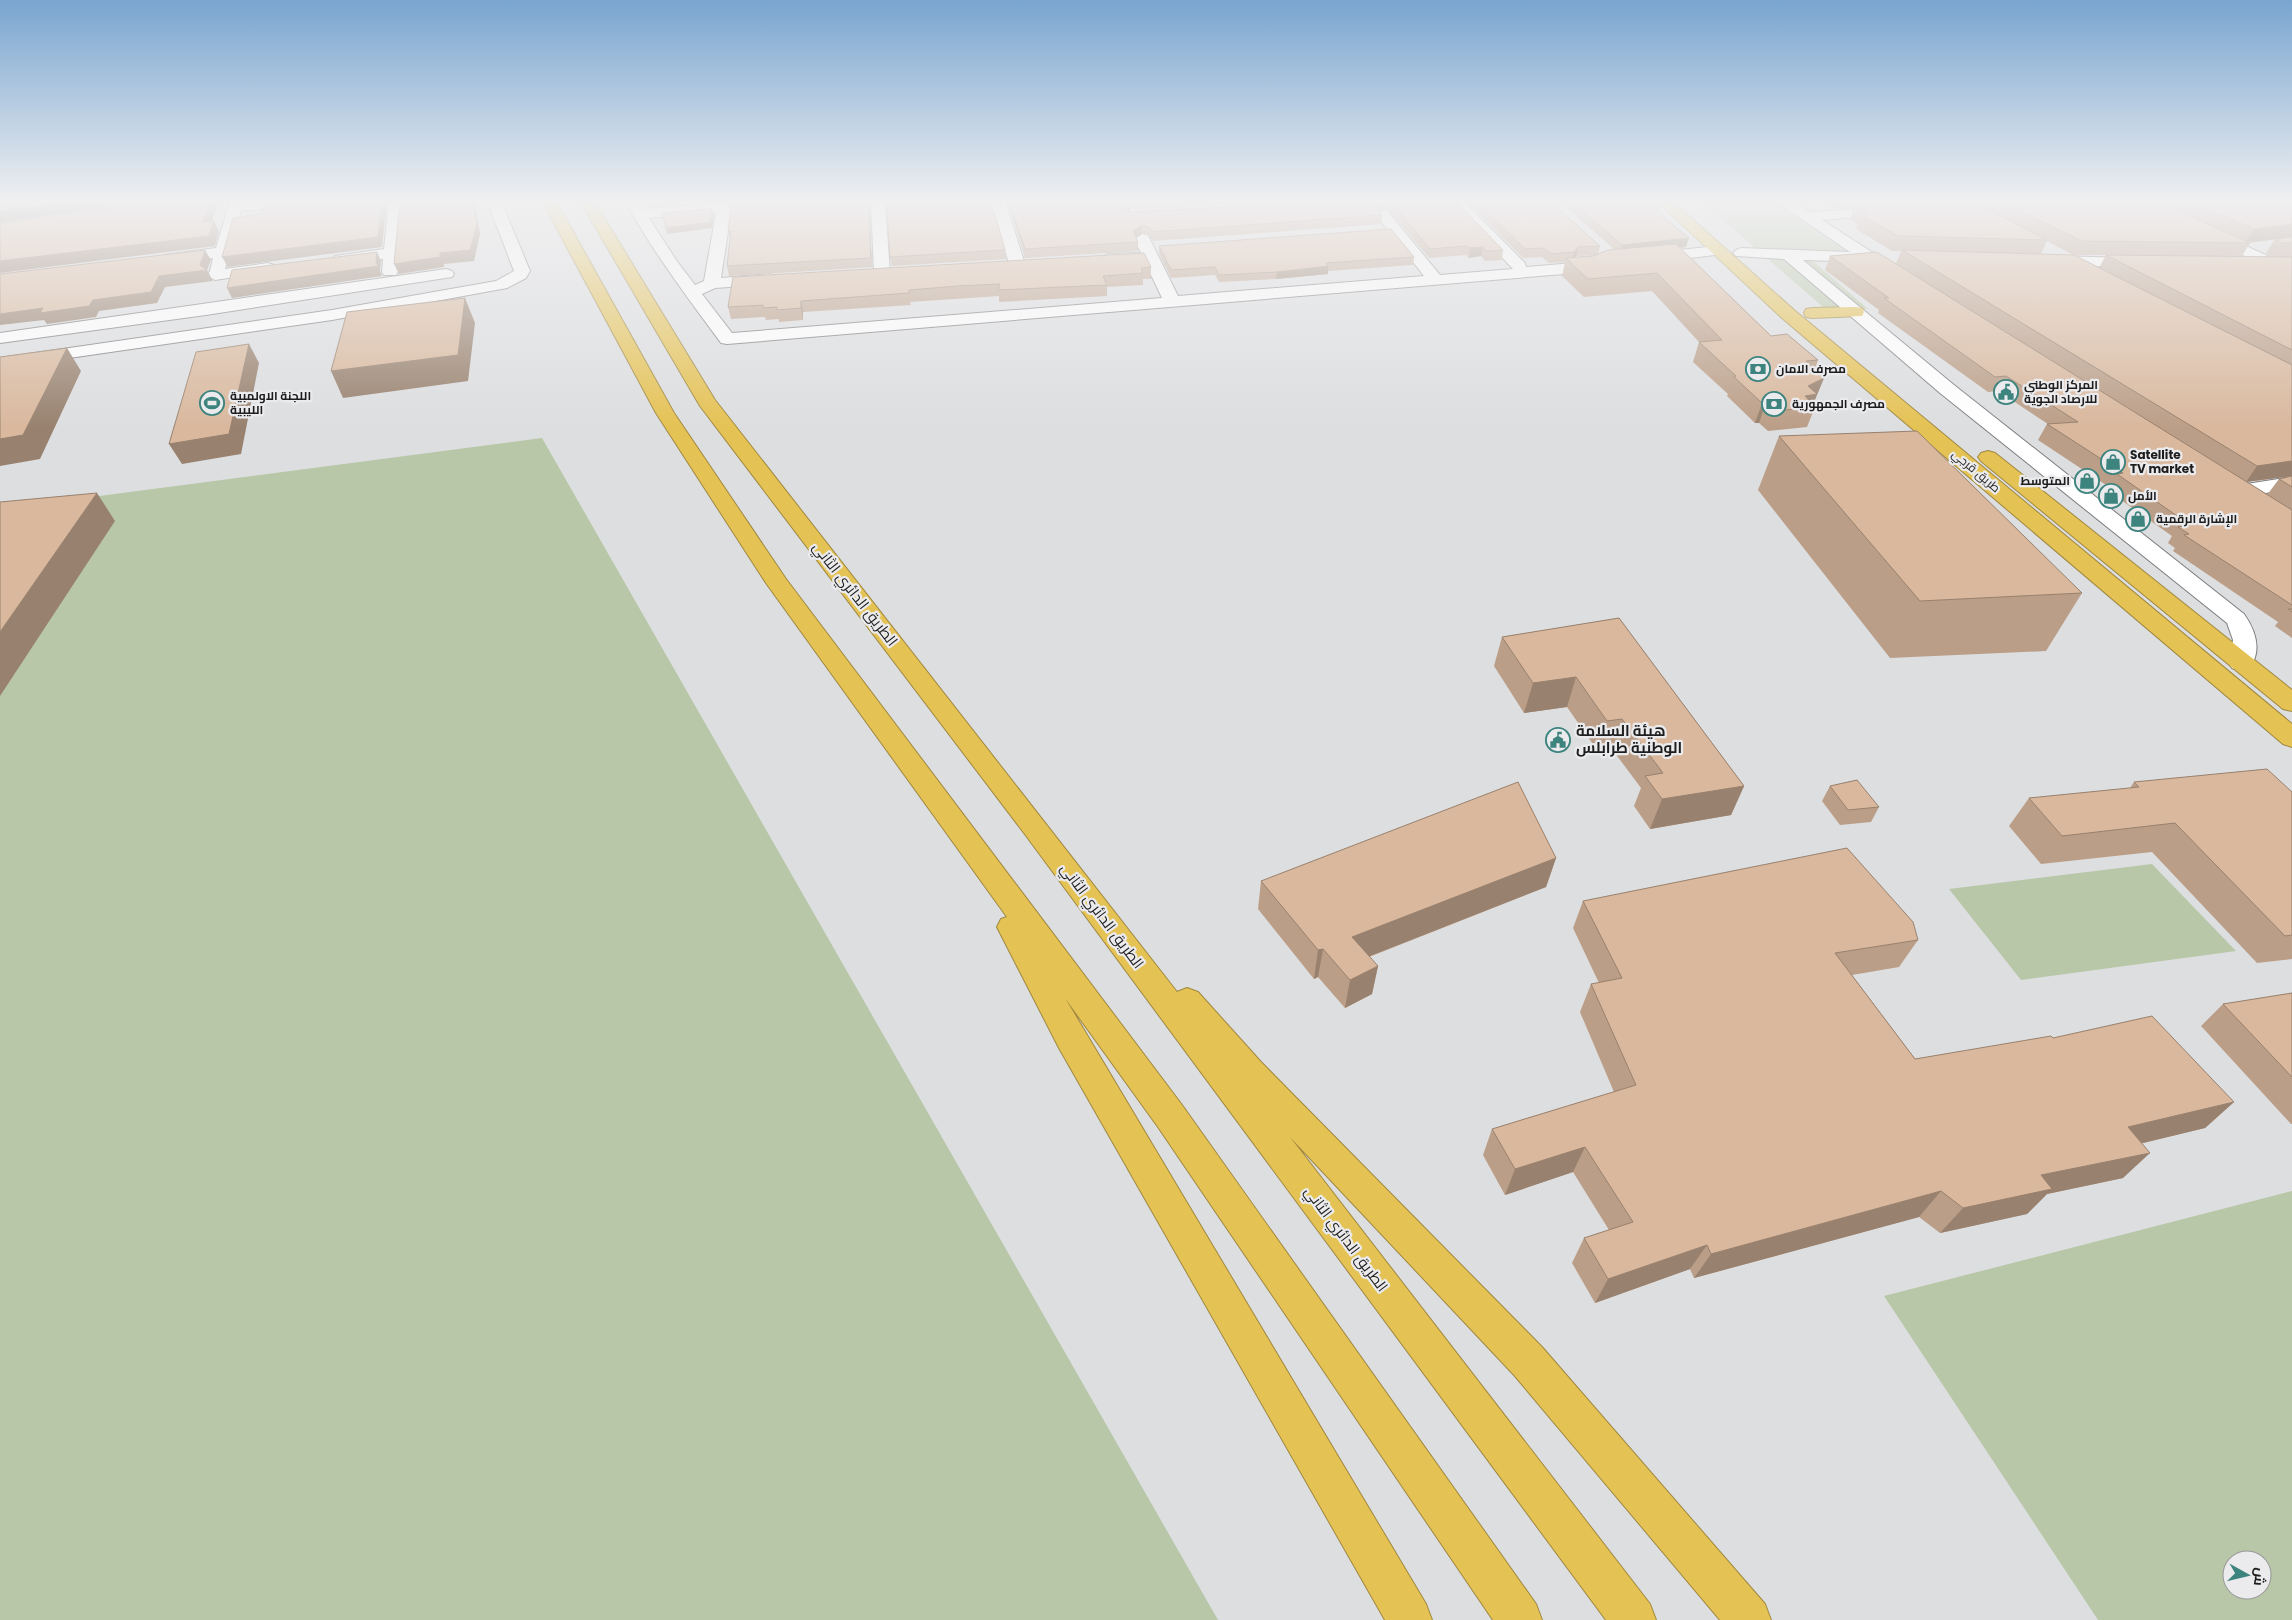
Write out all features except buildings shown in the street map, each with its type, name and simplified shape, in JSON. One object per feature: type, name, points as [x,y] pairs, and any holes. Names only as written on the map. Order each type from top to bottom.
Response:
[{"type":"highway","points":[[590,277],[665,413],[777,583],[1170,1116],[1520,1620]]},
{"type":"highway","name":"الطريق الدائري الثاني","points":[[632,277],[707,402],[1034,826],[1634,1620]]},
{"type":"highway","name":"طريق قرجي","points":[[1746,277],[1788,314],[2292,738]]},
{"type":"highway","name":"طريق قرجي","points":[[1769,277],[1950,426]]},
{"type":"highway","points":[[1812,313],[1856,312]]},
{"type":"highway","name":"طريق قرجي","points":[[1973,444],[2292,703]]},
{"type":"highway","points":[[1034,826],[1249,1072],[1528,1361],[1749,1620]]},
{"type":"highway","points":[[974,852],[1070,1038],[1410,1620]]},
{"type":"street","points":[[206,310],[215,277]]},
{"type":"street","points":[[390,277],[390,282]]},
{"type":"street","points":[[0,338],[334,292],[428,277]]},
{"type":"street","points":[[0,363],[332,315],[501,285],[517,277]]},
{"type":"street","points":[[682,277],[724,335],[1439,277]]},
{"type":"street","points":[[712,283],[713,277]]},
{"type":"street","points":[[1160,277],[1170,299]]},
{"type":"street","points":[[1814,277],[1980,415],[2236,619],[2246,636],[2246,649],[2241,663]]},
{"type":"street","points":[[1899,277],[1909,283]]},
{"type":"street","points":[[2099,277],[2105,280]]},
{"type":"street","points":[[692,292],[712,283],[782,278]]},
{"type":"street","points":[[332,315],[334,292]]},
{"type":"street","points":[[2262,504],[2232,486],[2292,483]]},
{"type":"green space","points":[[1788,277],[1831,277],[1868,309],[1830,311]]},
{"type":"green space","points":[[542,438],[1218,1620],[0,1620],[0,509]]},
{"type":"green space","points":[[2152,864],[2236,951],[2021,980],[1949,889]]},
{"type":"green space","points":[[2292,1191],[2292,1620],[2098,1620],[1884,1296]]},
{"type":"place","name":"مصرف الامان","points":[[1758,369]]},
{"type":"place","name":"المركز الوطني للارصاد الجوية","points":[[2006,392]]},
{"type":"place","name":"اللجنة الاولمبية الليبية","points":[[212,403]]},
{"type":"place","name":"مصرف الجمهورية","points":[[1774,404]]},
{"type":"place","name":"Satellite TV market","points":[[2113,462]]},
{"type":"place","name":"المتوسط","points":[[2087,481]]},
{"type":"place","name":"الأمل","points":[[2111,496]]},
{"type":"place","name":"الإشارة الرقمية","points":[[2138,519]]},
{"type":"place","name":"هيئة السلامة الوطنية طرابلس","points":[[1558,740]]}]
